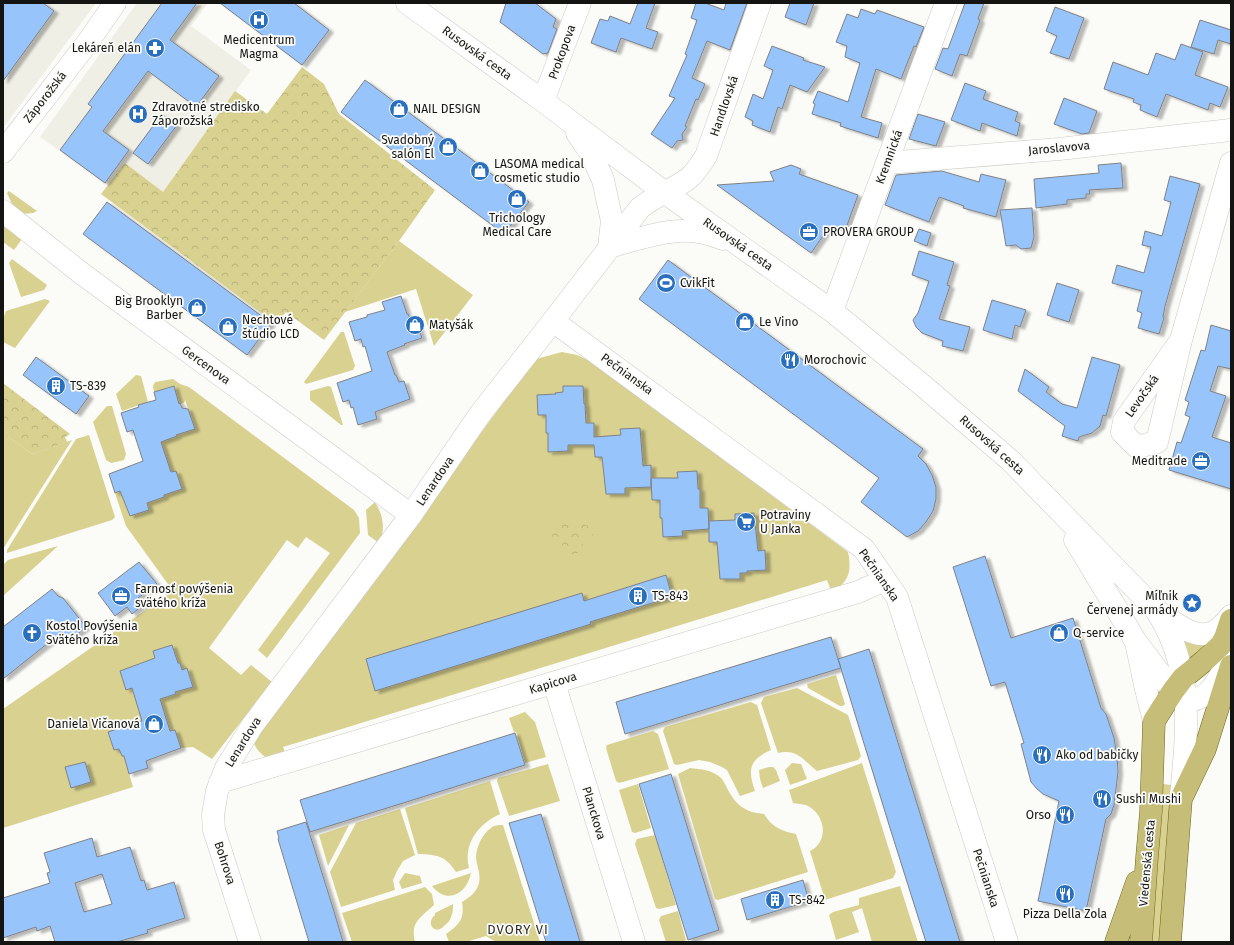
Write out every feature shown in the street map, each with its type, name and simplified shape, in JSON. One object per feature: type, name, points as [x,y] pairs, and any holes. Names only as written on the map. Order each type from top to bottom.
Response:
[{"type":"main road","points":[[1154,721],[1204,661],[1221,645],[1231,620]]},
{"type":"main road","points":[[1170,942],[1181,799],[1205,749],[1231,666]]},
{"type":"main road","name":"Viedenská cesta","points":[[1141,942],[1146,857],[1151,811],[1154,721]]},
{"type":"main road","points":[[1116,942],[1146,857]]},
{"type":"street","name":"Záporožská","points":[[3,152],[88,42],[115,3]]},
{"type":"street","name":"Rusovská cesta","points":[[407,3],[544,101],[664,192],[832,311],[975,429],[1011,461],[1156,610],[1186,630],[1201,634],[1215,632],[1231,616]]},
{"type":"street","name":"Prokopova","points":[[544,101],[580,3]]},
{"type":"street","name":"Handlovská","points":[[664,192],[688,179],[700,167],[706,156],[760,3]]},
{"type":"street","name":"Kremnická","points":[[832,311],[946,3]]},
{"type":"street","points":[[569,121],[592,155],[603,180],[612,221],[609,247],[658,234],[680,230],[708,234],[742,246]]},
{"type":"street","name":"Jaroslavova","points":[[888,162],[1059,149],[1231,130]]},
{"type":"street","points":[[1181,340],[1231,163]]},
{"type":"street","name":"Lenardova","points":[[220,782],[235,753],[259,716],[411,515],[480,414],[640,208],[648,200],[664,192]]},
{"type":"street","name":"Gercenova","points":[[3,211],[80,273],[411,515]]},
{"type":"street","name":"Pečnianska","points":[[553,321],[864,549],[897,597],[1007,942]]},
{"type":"street","name":"Rusovská cesta","points":[[1053,504],[1136,642],[1181,690]]},
{"type":"street","name":"Kapicova","points":[[220,782],[858,592],[885,580]]},
{"type":"street","name":"Rusovská cesta","points":[[1156,610],[1166,626],[1179,661],[1185,756],[1181,799]]},
{"type":"street","name":"Rusovská cesta","points":[[1136,642],[1154,721]]},
{"type":"street","points":[[1181,690],[1200,698],[1209,691],[1217,681],[1231,655]]},
{"type":"street","name":"Planckova","points":[[554,683],[634,942]]},
{"type":"street","name":"Bohrova","points":[[220,782],[214,803],[214,830],[250,942]]},
{"type":"shaded area","points":[[3,3],[96,3],[3,128]]},
{"type":"shaded area","name":"Zdravotné stredisko Záporožská","points":[[137,3],[208,3],[191,26],[251,70],[163,192],[125,164],[108,185],[40,137]]},
{"type":"green space","points":[[302,67],[324,84],[339,114],[435,190],[399,241],[324,340],[286,312],[276,324],[101,194],[125,163],[163,192],[235,91],[267,114]]},
{"type":"green space","points":[[9,191],[37,211],[22,214],[12,204],[7,193]]},
{"type":"green space","points":[[3,226],[22,239],[14,250],[3,242]]},
{"type":"green space","points":[[399,241],[473,295],[434,346],[416,289],[345,312]]},
{"type":"green space","points":[[12,259],[47,285],[44,290],[21,297],[9,263]]},
{"type":"green space","points":[[45,299],[50,301],[15,348],[3,342],[3,319],[6,311]]},
{"type":"green space","points":[[341,332],[344,332],[355,366],[353,370],[306,384],[304,382]]},
{"type":"green space","points":[[562,352],[577,355],[592,362],[848,552],[850,565],[846,580],[832,593],[827,580],[283,747],[288,760],[266,758],[258,750],[254,743],[255,735],[536,359]]},
{"type":"green space","points":[[136,375],[141,376],[148,402],[122,411],[116,394]]},
{"type":"green space","points":[[173,379],[180,384],[189,387],[354,510],[359,518],[360,533],[267,658],[258,650],[330,553],[306,537],[298,548],[287,540],[209,648],[241,675],[251,665],[272,682],[212,759],[193,747],[181,748],[175,730],[170,731],[157,696],[168,697],[176,694],[175,692],[193,687],[187,668],[182,670],[172,645],[153,651],[156,661],[147,665],[146,661],[138,664],[126,689],[132,688],[134,695],[136,695],[144,723],[126,724],[126,726],[108,732],[114,750],[119,749],[122,756],[124,756],[133,787],[3,828],[3,709],[173,591],[126,526],[115,493],[120,491],[130,516],[149,510],[146,500],[157,500],[164,497],[164,495],[182,489],[176,471],[171,472],[158,438],[177,436],[176,435],[195,429],[185,400],[184,403],[179,404],[173,386],[154,392],[153,386],[155,382]]},
{"type":"green space","points":[[3,383],[70,434],[65,437],[67,442],[32,454],[3,433]]},
{"type":"green space","points":[[328,386],[331,387],[343,425],[341,425],[310,400],[310,391]]},
{"type":"green space","points":[[107,406],[112,406],[126,454],[124,460],[111,463],[106,460],[93,422]]},
{"type":"green space","points":[[3,433],[32,454],[72,440],[3,549]]},
{"type":"green space","points":[[89,435],[115,517],[112,520],[7,553],[7,550],[76,439]]},
{"type":"green space","points":[[375,502],[383,522],[379,543],[368,535],[366,510]]},
{"type":"green space","points":[[578,521],[588,526],[594,535],[582,539],[583,548],[579,552],[576,554],[566,553],[562,545],[549,550],[556,529],[565,523]]},
{"type":"green space","points":[[58,546],[3,596],[3,565],[8,560]]},
{"type":"green space","points":[[1183,638],[1216,640],[1191,664]]},
{"type":"green space","points":[[836,675],[845,704],[843,706],[840,706],[808,688],[807,684]]},
{"type":"green space","points":[[797,688],[848,715],[861,756],[858,760],[817,771],[796,754],[791,752],[778,753],[761,703],[764,697]]},
{"type":"green space","points":[[751,702],[757,705],[771,750],[759,757],[752,766],[751,777],[755,791],[740,796],[727,770],[710,762],[699,760],[677,765],[674,764],[663,731],[665,727]]},
{"type":"green space","points":[[525,712],[535,722],[546,757],[525,763],[516,732],[514,732],[509,718]]},
{"type":"green space","points":[[653,731],[658,734],[669,769],[619,783],[616,781],[606,748],[607,745]]},
{"type":"green space","points":[[792,763],[801,764],[807,779],[790,785],[785,770]]},
{"type":"green space","points":[[862,763],[896,872],[893,878],[825,900],[810,851],[820,841],[823,834],[821,820],[812,809],[806,805],[793,803],[789,790]]},
{"type":"green space","points":[[548,764],[560,801],[509,816],[497,781],[498,778]]},
{"type":"green space","points":[[773,767],[776,770],[780,781],[763,788],[759,770]]},
{"type":"green space","points":[[690,768],[707,770],[719,776],[731,796],[738,804],[752,812],[764,814],[777,828],[796,834],[808,872],[718,900],[715,899],[678,774]]},
{"type":"green space","points":[[490,781],[500,814],[485,823],[474,836],[468,851],[469,868],[456,872],[448,862],[440,857],[418,854],[405,808]]},
{"type":"green space","points":[[638,784],[651,828],[635,833],[632,832],[619,790]]},
{"type":"green space","points":[[1163,784],[1171,785],[1160,942],[1152,942]]},
{"type":"green space","points":[[400,809],[415,855],[403,861],[397,871],[393,880],[395,890],[341,907],[330,872],[356,823]]},
{"type":"green space","points":[[349,825],[328,866],[319,835]]},
{"type":"green space","points":[[503,825],[540,942],[496,942],[486,936],[466,942],[449,942],[446,934],[458,924],[462,917],[462,902],[472,894],[479,883],[476,858],[480,842],[492,827]]},
{"type":"green space","points":[[655,835],[676,905],[659,909],[656,908],[635,844],[637,839]]},
{"type":"green space","points":[[405,873],[420,876],[422,883],[402,889],[399,882]]},
{"type":"green space","points":[[471,873],[465,887],[456,894],[450,896],[438,892],[432,886]]},
{"type":"green space","points":[[900,886],[918,942],[872,942],[862,908],[852,912],[859,932],[836,940],[829,915],[833,912],[859,905],[859,898]]},
{"type":"green space","points":[[425,887],[432,894],[434,905],[417,921],[414,930],[415,942],[352,942],[342,913]]},
{"type":"green space","points":[[453,904],[452,914],[448,922],[438,930],[432,928],[431,922],[435,913]]},
{"type":"green space","points":[[678,911],[686,940],[682,942],[666,942],[659,920],[661,916]]},
{"type":"building","points":[[3,3],[43,3],[54,11],[3,81]]},
{"type":"building","points":[[162,3],[197,3],[170,40],[219,76],[196,107],[148,71],[103,131],[129,150],[105,183],[60,150],[92,107],[88,104]]},
{"type":"building","points":[[220,3],[294,3],[329,30],[302,65]]},
{"type":"building","points":[[506,3],[535,3],[556,19],[553,27],[557,29],[548,53],[543,54],[500,22]]},
{"type":"building","points":[[638,3],[655,3],[646,28],[658,32],[652,49],[621,38],[616,52],[591,43],[600,19],[608,21],[610,16],[630,24]]},
{"type":"building","points":[[696,3],[705,3],[724,10],[726,3],[747,3],[730,50],[707,41],[692,78],[705,84],[698,100],[696,99],[685,126],[687,127],[682,134],[683,140],[677,141],[672,148],[651,134],[675,98],[669,96],[687,55],[685,54],[697,20],[691,18]]},
{"type":"building","points":[[790,3],[814,3],[806,25],[785,17]]},
{"type":"building","points":[[965,3],[984,3],[978,19],[980,20],[967,56],[960,54],[952,76],[935,69],[943,48],[948,49]]},
{"type":"building","points":[[1055,7],[1084,18],[1069,59],[1050,53],[1057,36],[1046,31]]},
{"type":"building","points":[[861,9],[875,14],[877,10],[924,27],[916,47],[914,46],[901,79],[876,69],[861,117],[882,123],[878,138],[840,126],[841,123],[812,114],[815,104],[813,103],[818,91],[848,102],[860,63],[845,57],[847,46],[836,42],[847,14],[858,18]]},
{"type":"building","points":[[1200,20],[1231,30],[1231,44],[1218,40],[1214,54],[1191,47]]},
{"type":"building","points":[[1181,44],[1203,52],[1195,75],[1228,87],[1220,107],[1210,103],[1208,110],[1166,94],[1157,117],[1140,110],[1141,105],[1133,102],[1134,99],[1104,89],[1113,62],[1148,75],[1156,53],[1175,60]]},
{"type":"building","points":[[772,46],[804,58],[803,60],[825,67],[807,92],[790,85],[782,109],[778,107],[770,132],[752,125],[753,121],[745,117],[753,94],[763,99],[773,70],[764,66]]},
{"type":"building","points":[[365,80],[529,202],[504,234],[341,112]]},
{"type":"building","points":[[965,83],[986,91],[983,99],[1018,112],[1015,121],[1020,123],[1017,136],[982,123],[980,131],[951,120]]},
{"type":"building","points":[[1064,98],[1097,111],[1089,133],[1082,134],[1054,124]]},
{"type":"building","points":[[162,114],[177,125],[148,164],[133,153]]},
{"type":"building","points":[[918,114],[945,122],[936,146],[909,139]]},
{"type":"building","points":[[1121,163],[1123,188],[1089,190],[1090,194],[1086,194],[1086,198],[1067,200],[1067,204],[1036,208],[1034,179],[1099,173],[1098,165]]},
{"type":"building","points":[[791,165],[801,169],[799,174],[858,195],[845,231],[830,226],[811,253],[717,185],[774,181],[770,172]]},
{"type":"building","points":[[942,171],[979,182],[981,174],[1006,180],[996,217],[963,208],[964,206],[939,197],[929,222],[885,205],[896,175]]},
{"type":"building","points":[[1170,176],[1200,184],[1165,306],[1164,318],[1159,334],[1138,328],[1142,313],[1137,311],[1142,291],[1112,283],[1117,265],[1144,273],[1151,247],[1142,245],[1145,231],[1162,236],[1171,202],[1164,200]]},
{"type":"building","points":[[107,202],[271,323],[247,355],[83,234]]},
{"type":"building","points":[[1032,208],[1034,237],[1031,248],[1021,249],[1016,245],[1006,246],[1000,210]]},
{"type":"building","points":[[919,229],[931,233],[927,246],[914,241]]},
{"type":"building","points":[[919,251],[954,262],[947,285],[950,286],[939,319],[970,327],[963,351],[942,346],[943,341],[922,333],[916,327],[913,320],[918,313],[929,281],[912,275]]},
{"type":"building","points":[[668,260],[923,449],[918,456],[926,464],[932,475],[936,487],[936,499],[933,511],[918,531],[907,537],[861,502],[879,478],[639,299]]},
{"type":"building","points":[[1057,283],[1079,290],[1069,322],[1047,315]]},
{"type":"building","points":[[401,296],[411,321],[416,319],[422,338],[387,352],[395,375],[399,382],[404,381],[410,399],[375,412],[377,419],[358,425],[353,407],[351,408],[349,400],[343,402],[337,383],[372,371],[365,346],[363,347],[361,339],[355,341],[349,322],[385,310],[382,302]]},
{"type":"building","points":[[992,300],[1026,310],[1020,327],[1015,325],[1012,339],[983,330]]},
{"type":"building","points":[[1211,325],[1231,331],[1231,369],[1218,366],[1210,391],[1226,396],[1212,437],[1231,443],[1231,489],[1169,470],[1177,442],[1181,443],[1190,417],[1185,415],[1189,402],[1185,400],[1201,350],[1205,351]]},
{"type":"building","name":"TS-839","points":[[36,357],[89,396],[76,414],[23,375]]},
{"type":"building","points":[[1092,357],[1120,365],[1106,416],[1103,415],[1100,426],[1092,433],[1079,437],[1078,441],[1062,436],[1065,426],[1018,391],[1025,369],[1049,387],[1046,392],[1062,404],[1077,408]]},
{"type":"building","points":[[174,386],[179,404],[180,403],[182,408],[188,409],[195,429],[161,442],[171,472],[176,471],[182,489],[147,503],[149,510],[130,516],[120,491],[115,493],[109,474],[143,461],[133,430],[127,432],[121,413],[139,407],[138,405],[156,400],[154,392]]},
{"type":"building","points":[[563,386],[583,386],[586,423],[594,423],[594,437],[621,435],[620,429],[640,428],[643,466],[651,465],[651,487],[625,488],[625,494],[606,494],[602,457],[595,457],[594,445],[568,445],[568,451],[548,452],[546,415],[538,415],[537,395],[563,392]]},
{"type":"building","points":[[697,471],[698,489],[700,489],[700,508],[708,508],[709,529],[682,531],[683,536],[663,537],[662,518],[660,518],[660,500],[652,500],[651,478],[678,478],[677,472]]},
{"type":"building","points":[[754,513],[758,551],[765,550],[766,570],[740,573],[740,579],[720,579],[717,542],[709,542],[709,521],[735,520],[735,514]]},
{"type":"building","points":[[985,556],[1011,638],[1073,618],[1101,708],[1106,714],[1114,738],[1118,772],[1114,805],[1111,814],[1106,819],[1086,911],[1038,901],[1059,801],[1043,794],[1031,782],[1021,744],[1024,743],[1005,682],[991,686],[953,567]]},
{"type":"building","name":"Farnosť povýšenia svätého kríža","points":[[139,562],[157,584],[138,598],[143,605],[132,614],[127,607],[115,616],[98,593]]},
{"type":"building","points":[[666,575],[672,597],[590,622],[591,624],[375,691],[366,659],[582,593],[584,601]]},
{"type":"building","name":"Kostol Povýšenia Svätého kríža","points":[[52,589],[58,596],[63,598],[86,627],[75,636],[73,634],[67,639],[62,632],[3,679],[3,627]]},
{"type":"building","points":[[831,637],[841,668],[625,734],[616,702]]},
{"type":"building","points":[[172,645],[182,670],[187,668],[193,687],[175,692],[176,694],[160,699],[170,731],[175,730],[181,748],[146,761],[148,768],[129,774],[124,756],[122,756],[119,749],[114,750],[108,732],[126,726],[125,724],[142,721],[132,688],[126,690],[120,671],[155,658],[153,651]]},
{"type":"building","points":[[869,649],[960,942],[926,942],[890,828],[838,659]]},
{"type":"building","points":[[515,733],[525,765],[310,832],[300,800]]},
{"type":"building","points":[[85,762],[91,782],[71,788],[65,767]]},
{"type":"building","points":[[671,774],[719,930],[688,940],[639,784]]},
{"type":"building","points":[[541,814],[580,942],[546,942],[509,823]]},
{"type":"building","points":[[306,822],[343,942],[309,942],[278,839],[277,831]]},
{"type":"building","points":[[92,838],[97,857],[130,847],[141,881],[144,880],[147,890],[174,882],[185,918],[147,930],[148,933],[117,942],[55,942],[50,926],[37,931],[36,927],[3,938],[3,898],[50,883],[47,873],[50,872],[44,853]],"holes":[[[102,874],[112,904],[84,912],[75,883]]]},
{"type":"building","name":"TS-842","points":[[803,880],[809,901],[747,920],[741,899]]},
{"type":"place","name":"Medicentrum Magma","points":[[259,20]]},
{"type":"place","name":"Lekáreň elán","points":[[155,48]]},
{"type":"place","name":"NAIL DESIGN","points":[[399,109]]},
{"type":"place","name":"Zdravotné stredisko Záporožská","points":[[138,114]]},
{"type":"place","name":"Svadobný salón El","points":[[448,147]]},
{"type":"place","name":"LASOMA medical cosmetic studio","points":[[480,171]]},
{"type":"place","name":"Trichology Medical Care","points":[[517,199]]},
{"type":"place","name":"PROVERA GROUP","points":[[809,232]]},
{"type":"place","name":"CvikFit","points":[[666,283]]},
{"type":"place","name":"Big Brooklyn Barber","points":[[197,308]]},
{"type":"place","name":"Le Vino","points":[[745,322]]},
{"type":"place","name":"Matyšák","points":[[415,325]]},
{"type":"place","name":"Nechtové štúdio LCD","points":[[228,327]]},
{"type":"place","name":"Morochovic","points":[[790,360]]},
{"type":"place","name":"TS-839","points":[[56,386]]},
{"type":"place","name":"Meditrade","points":[[1201,461]]},
{"type":"place","name":"Potraviny U Janka","points":[[746,522]]},
{"type":"place","name":"Farnosť povýšenia svätého kríža","points":[[121,596]]},
{"type":"place","name":"TS-843","points":[[638,596]]},
{"type":"place","name":"Míľnik Červenej armády","points":[[1192,603]]},
{"type":"place","name":"Kostol Povýšenia Svätého kríža","points":[[32,633]]},
{"type":"place","name":"Q-service","points":[[1059,633]]},
{"type":"place","name":"Daniela Vičanová","points":[[154,724]]},
{"type":"place","name":"Ako od babičky","points":[[1042,755]]},
{"type":"place","name":"Sushi Mushi","points":[[1102,799]]},
{"type":"place","name":"Orso","points":[[1065,815]]},
{"type":"place","name":"Pizza Della Zola","points":[[1065,894]]},
{"type":"place","name":"TS-842","points":[[775,900]]},
{"type":"district","name":"DVORY VI","points":[[518,929]]}]
